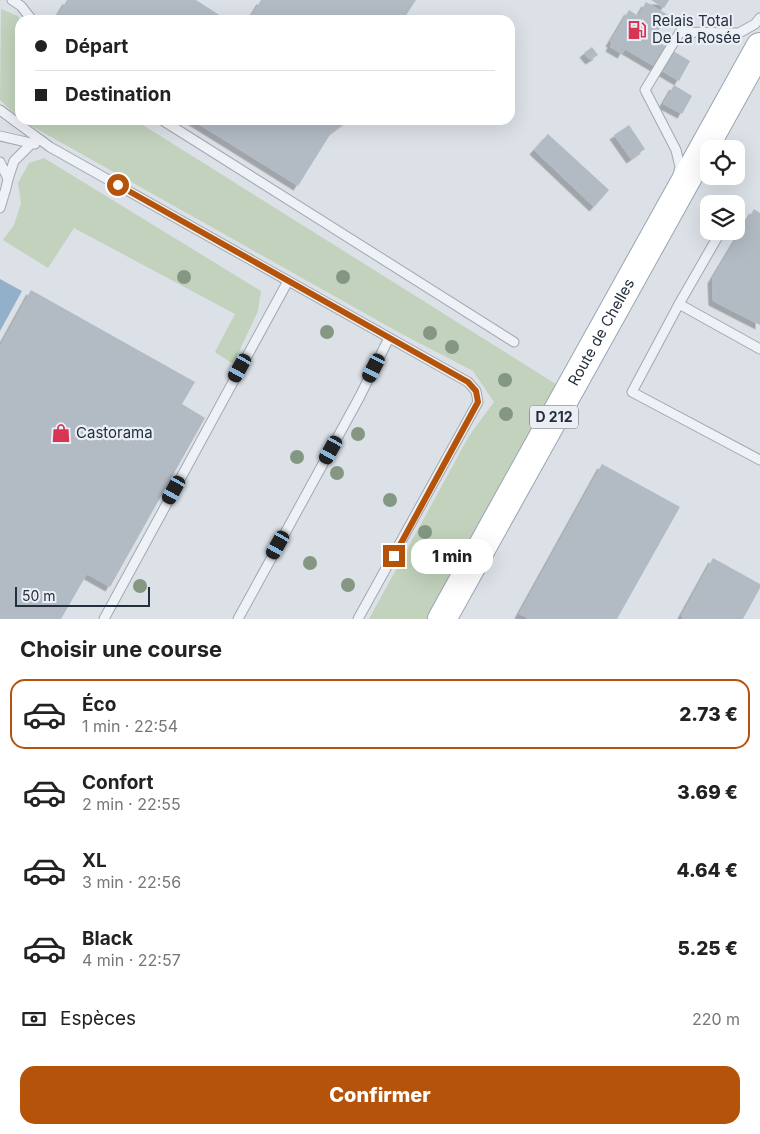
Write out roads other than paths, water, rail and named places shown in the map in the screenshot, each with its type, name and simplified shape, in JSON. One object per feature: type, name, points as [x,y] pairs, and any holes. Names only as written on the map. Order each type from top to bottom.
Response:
[{"type":"main road","name":"Route de Chelles","points":[[442,619],[760,47]]},
{"type":"lane","points":[[12,0],[21,6],[28,15]]},
{"type":"lane","points":[[666,215],[680,167],[676,150],[645,90],[680,32],[740,33],[755,24],[760,18]]},
{"type":"lane","points":[[0,110],[15,121]]},
{"type":"lane","points":[[20,125],[50,147],[468,382],[476,391],[478,402],[358,619]]},
{"type":"lane","points":[[170,125],[514,342]]},
{"type":"lane","points":[[0,136],[50,147]]},
{"type":"lane","points":[[0,208],[14,161],[32,143]]},
{"type":"lane","points":[[0,162],[8,179]]},
{"type":"lane","points":[[716,240],[632,392],[760,460]]},
{"type":"lane","points":[[104,619],[288,281]]},
{"type":"lane","points":[[679,304],[760,350]]},
{"type":"lane","points":[[238,619],[359,398],[389,338]]},
{"type":"water","points":[[0,279],[22,291],[0,331]]},
{"type":"place","name":"Relais Total De La Rosée","points":[[637,30]]},
{"type":"place","name":"Castorama","points":[[61,433]]}]
